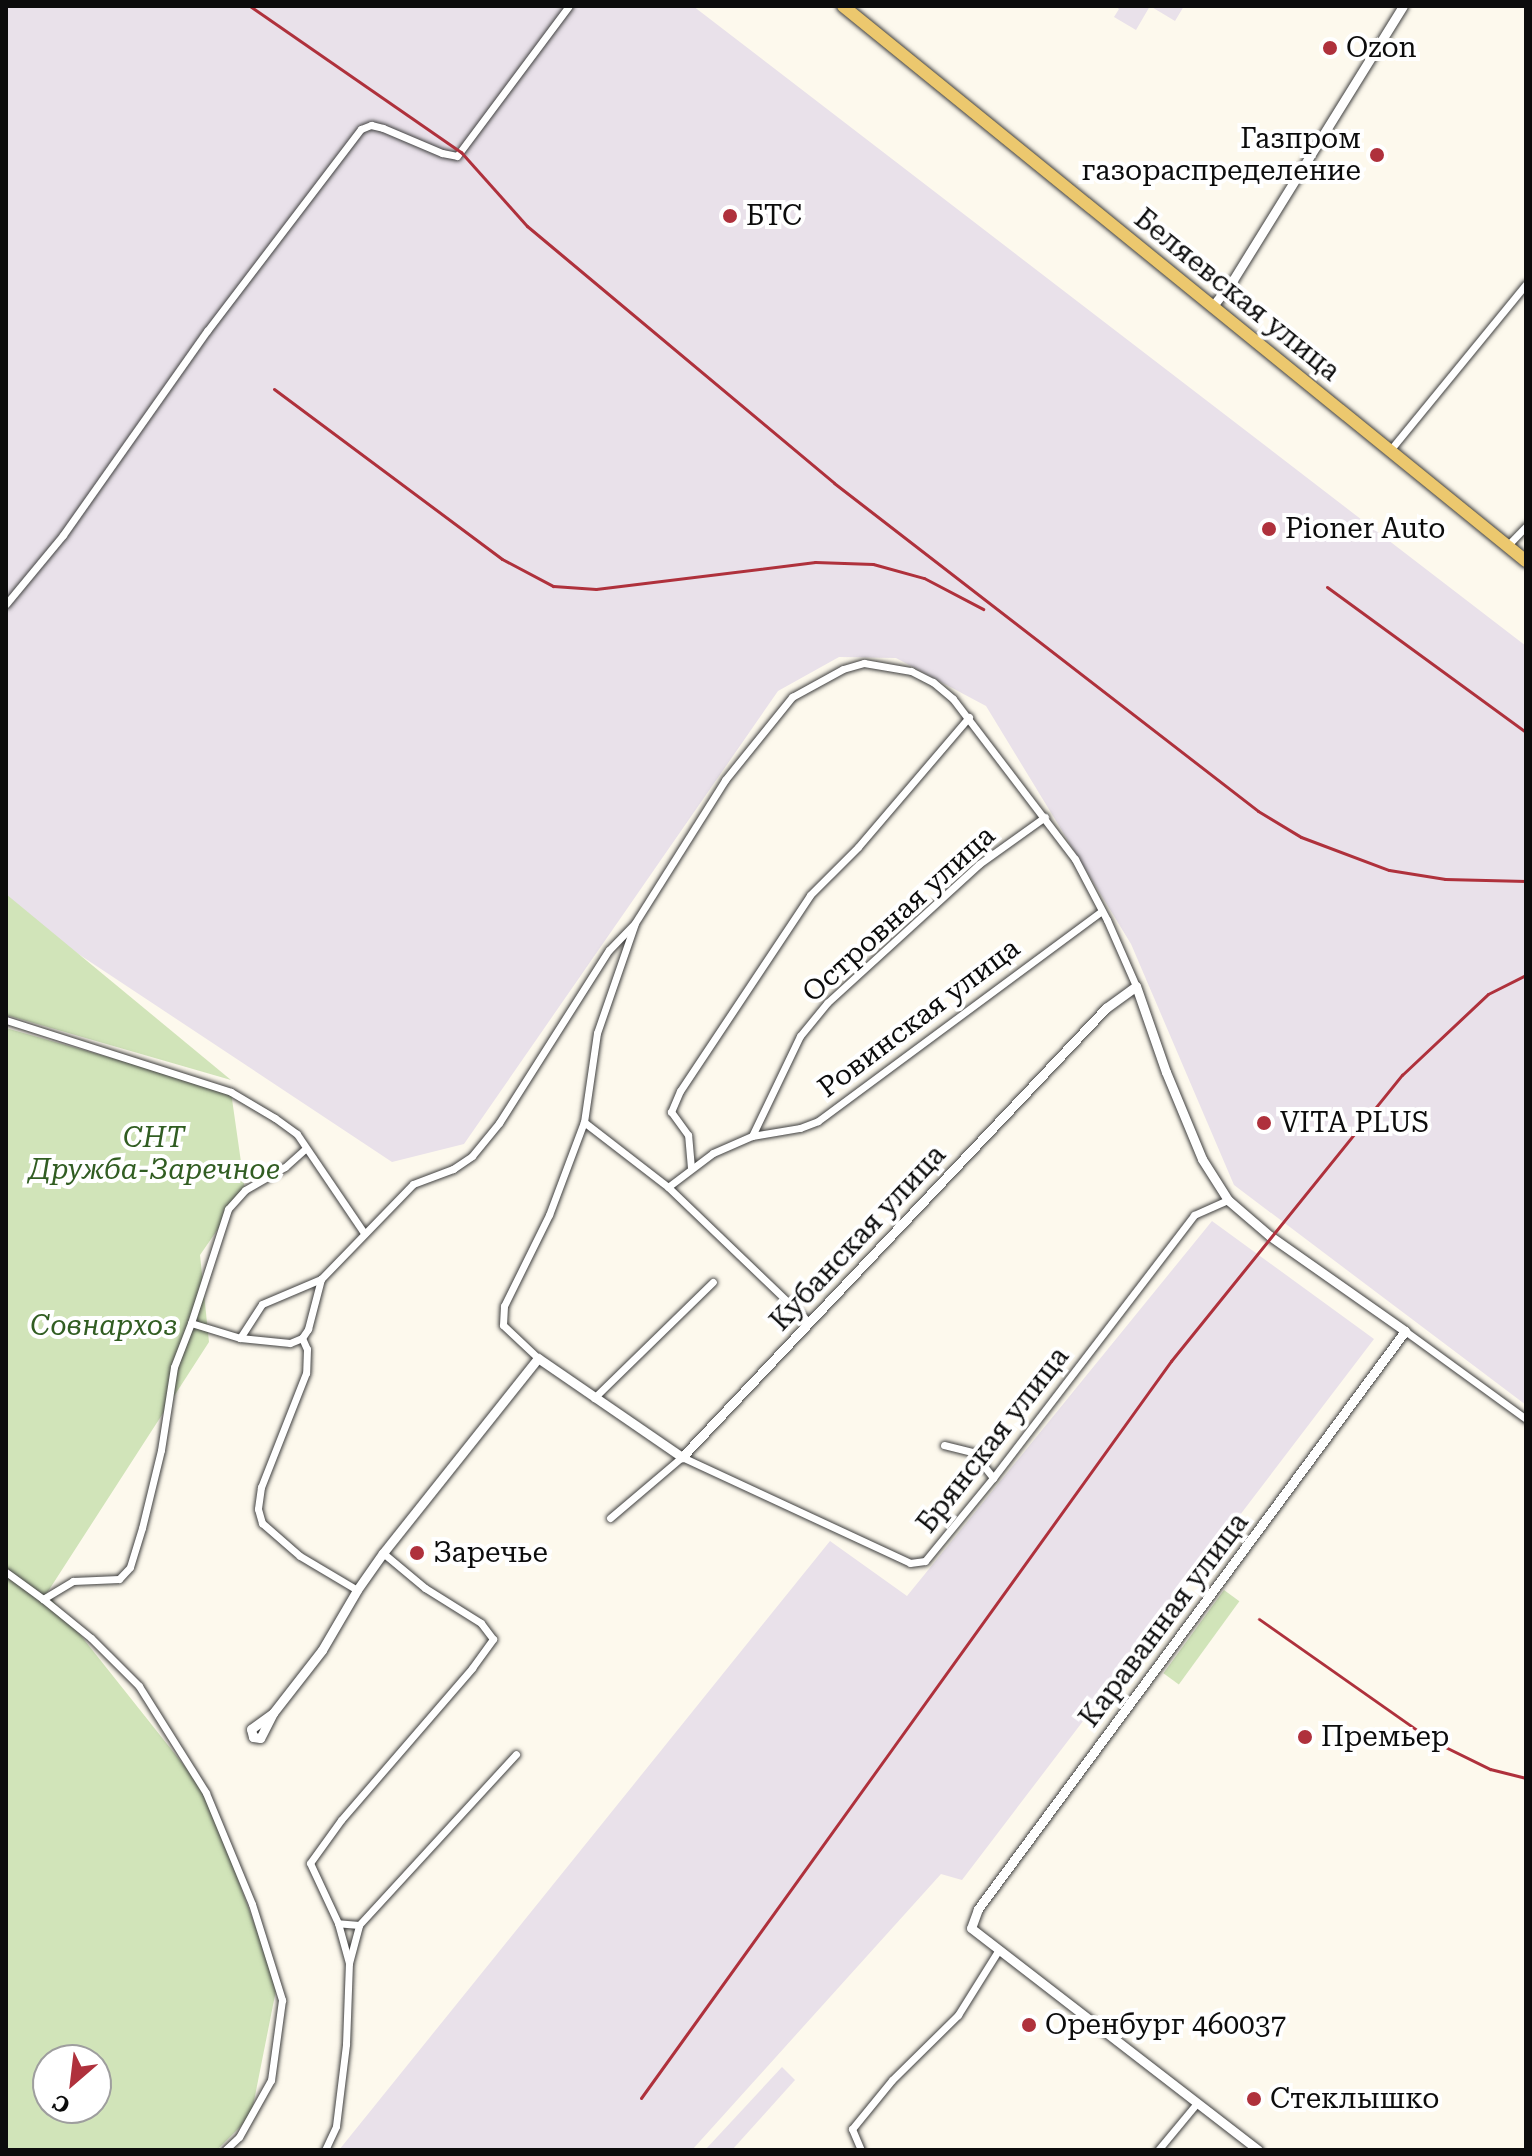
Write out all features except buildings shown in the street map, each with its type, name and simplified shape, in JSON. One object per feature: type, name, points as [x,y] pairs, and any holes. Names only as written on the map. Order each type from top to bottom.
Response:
[{"type":"main road","name":"Беляевская улица","points":[[843,6],[1526,561]]},
{"type":"street","points":[[6,604],[63,535],[207,331],[361,129],[371,125],[383,128],[442,153],[457,156],[569,6]]},
{"type":"street","points":[[1212,307],[1241,268],[1399,7]]},
{"type":"street","points":[[1391,449],[1526,284]]},
{"type":"street","points":[[1507,546],[1526,526]]},
{"type":"street","points":[[240,1338],[262,1304],[321,1279],[413,1184],[453,1169],[472,1156],[499,1123],[609,950],[635,923],[725,780],[792,697],[843,669],[864,663],[911,671],[933,682],[969,717],[1075,859],[1136,986],[1166,1072],[1202,1159],[1228,1200],[1270,1236],[1526,1419]]},
{"type":"street","points":[[691,1168],[688,1135],[671,1112],[680,1091],[810,895],[858,847],[969,717]]},
{"type":"street","name":"Островная улица","points":[[752,1136],[800,1036],[827,1003],[979,864],[1045,817]]},
{"type":"street","name":"Ровинская улица","points":[[752,1136],[800,1128],[818,1121],[1102,911]]},
{"type":"street","points":[[273,1713],[322,1650],[383,1553],[538,1358],[503,1325],[504,1306],[549,1215],[584,1122],[597,1033],[635,923]]},
{"type":"street","name":"Кубанская улица","points":[[610,1518],[682,1457],[1106,1008],[1136,986]]},
{"type":"street","points":[[6,1020],[231,1092],[297,1134],[364,1233]]},
{"type":"street","points":[[584,1122],[668,1187],[809,1322]]},
{"type":"street","points":[[668,1187],[713,1153],[752,1136]]},
{"type":"street","points":[[43,1599],[73,1581],[119,1579],[130,1567],[161,1450],[174,1367],[228,1209],[245,1190],[285,1167],[306,1148]]},
{"type":"street","name":"Брянская улица","points":[[538,1358],[682,1457],[910,1563],[925,1561],[993,1478],[1194,1215],[1228,1200]]},
{"type":"street","points":[[191,1323],[240,1338],[290,1343],[302,1338],[308,1329],[321,1279]]},
{"type":"street","points":[[594,1398],[713,1282]]},
{"type":"street","name":"Караванная улица","points":[[998,1951],[971,1928],[972,1917],[1405,1331]]},
{"type":"street","points":[[302,1338],[307,1349],[306,1373],[261,1487],[258,1509],[262,1523],[300,1556],[357,1590]]},
{"type":"street","points":[[944,1445],[973,1452],[993,1478]]},
{"type":"street","points":[[349,1963],[338,1923],[310,1863],[341,1820],[493,1639],[481,1623],[425,1588],[383,1553]]},
{"type":"street","points":[[6,1572],[91,1638],[139,1686],[206,1793],[252,1904],[282,2000],[271,2080],[239,2137],[225,2150]]},
{"type":"street","points":[[325,2150],[336,2126],[346,2044],[349,1963],[359,1925],[516,1754]]},
{"type":"street","points":[[338,1923],[359,1925]]},
{"type":"street","points":[[861,2150],[852,2129],[892,2080],[958,2015],[998,1951],[1258,2150]]},
{"type":"street","points":[[1158,2150],[1197,2103]]},
{"type":"shaded area","points":[[6,6],[693,6],[1526,646],[1526,1405],[1234,1185],[1131,944],[986,706],[896,658],[839,657],[778,691],[464,1144],[392,1162],[6,906]]},
{"type":"shaded area","points":[[1115,6],[1150,6],[1136,30],[1114,17],[1119,9]]},
{"type":"shaded area","points":[[1150,6],[1184,6],[1175,21]]},
{"type":"shaded area","points":[[1212,1221],[1374,1339],[962,1880],[941,1874],[692,2150],[339,2150],[830,1541],[907,1596]]},
{"type":"shaded area","points":[[782,2067],[795,2080],[732,2150],[705,2150]]},
{"type":"green space","points":[[6,894],[231,1080],[6,1015]]},
{"type":"green space","points":[[6,1028],[231,1092],[245,1190],[200,1255],[209,1342],[47,1593],[206,1793],[277,1985],[251,2116],[217,2150],[6,2150]]},
{"type":"green space","points":[[1224,1590],[1239,1601],[1179,1684],[1163,1673]]},
{"type":"railway","points":[[250,6],[461,152],[527,226],[834,483],[1258,811],[1301,837],[1389,870],[1445,879],[1526,881]]},
{"type":"railway","points":[[274,389],[502,559],[553,586],[596,589],[815,562],[873,564],[924,578],[983,609]]},
{"type":"railway","points":[[1327,587],[1526,732]]},
{"type":"railway","points":[[641,2098],[1171,1361],[1402,1075],[1488,994],[1526,975]]},
{"type":"railway","points":[[1259,1619],[1431,1740],[1490,1769],[1526,1778]]},
{"type":"place","name":"Ozon","points":[[1330,48]]},
{"type":"place","name":"Газпром газораспределение","points":[[1377,155]]},
{"type":"place","name":"БТС","points":[[730,216]]},
{"type":"place","name":"Pioner Auto","points":[[1269,529]]},
{"type":"place","name":"VITA PLUS","points":[[1264,1123]]},
{"type":"place","name":"Заречье","points":[[417,1553]]},
{"type":"place","name":"Премьер","points":[[1305,1737]]},
{"type":"place","name":"Оренбург 460037","points":[[1029,2025]]},
{"type":"place","name":"Стеклышко","points":[[1254,2099]]},
{"type":"park label","name":"СНТ Дружба-Заречное","points":[[154,1154]]},
{"type":"park label","name":"Совнархоз","points":[[104,1326]]}]
